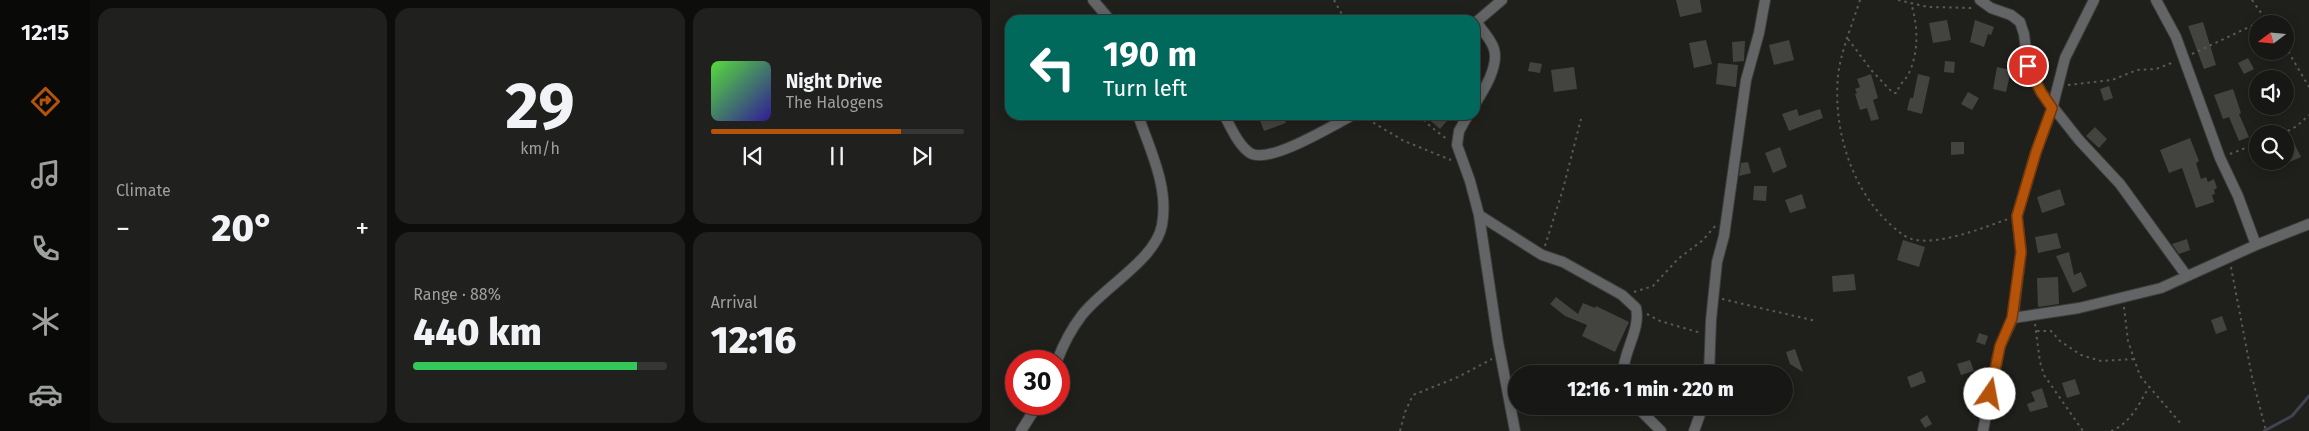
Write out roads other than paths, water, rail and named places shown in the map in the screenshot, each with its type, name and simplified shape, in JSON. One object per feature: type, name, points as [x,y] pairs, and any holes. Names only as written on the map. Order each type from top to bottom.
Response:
[{"type":"street","points":[[1093,0],[1106,15]]},
{"type":"street","points":[[1710,365],[1713,297],[1746,80],[1759,34],[1765,0]]},
{"type":"street","points":[[1980,0],[1991,8],[2011,15],[2020,22],[2024,34],[2028,66],[2041,92],[2052,108],[2120,184],[2186,275]]},
{"type":"street","points":[[1983,431],[2000,346],[2012,318],[2021,252],[2017,216],[2036,152],[2052,108],[2065,58],[2094,0]]},
{"type":"street","points":[[2156,0],[2176,36],[2220,158],[2238,196],[2256,245]]},
{"type":"street","points":[[1480,19],[1499,1]]},
{"type":"street","points":[[1480,28],[1492,44],[1495,55],[1486,83],[1480,94]]},
{"type":"street","points":[[1063,350],[1082,315],[1149,251],[1159,236],[1162,225],[1160,179],[1154,155],[1140,120]]},
{"type":"street","points":[[1227,120],[1242,145],[1250,153],[1261,156],[1275,154],[1343,120]]},
{"type":"street","points":[[1465,120],[1459,131],[1457,145],[1479,215],[1500,354],[1515,431]]},
{"type":"street","points":[[1479,215],[1542,255],[1563,262],[1622,295],[1636,308],[1637,324],[1626,354],[1624,365]]},
{"type":"street","points":[[2012,318],[2033,316],[2161,288],[2186,275],[2309,224]]},
{"type":"street","points":[[1021,431],[1031,415]]},
{"type":"street","points":[[1645,415],[1661,431]]},
{"type":"street","points":[[1694,431],[1700,415]]},
{"type":"waterway","points":[[2264,431],[2292,416],[2309,396]]}]
